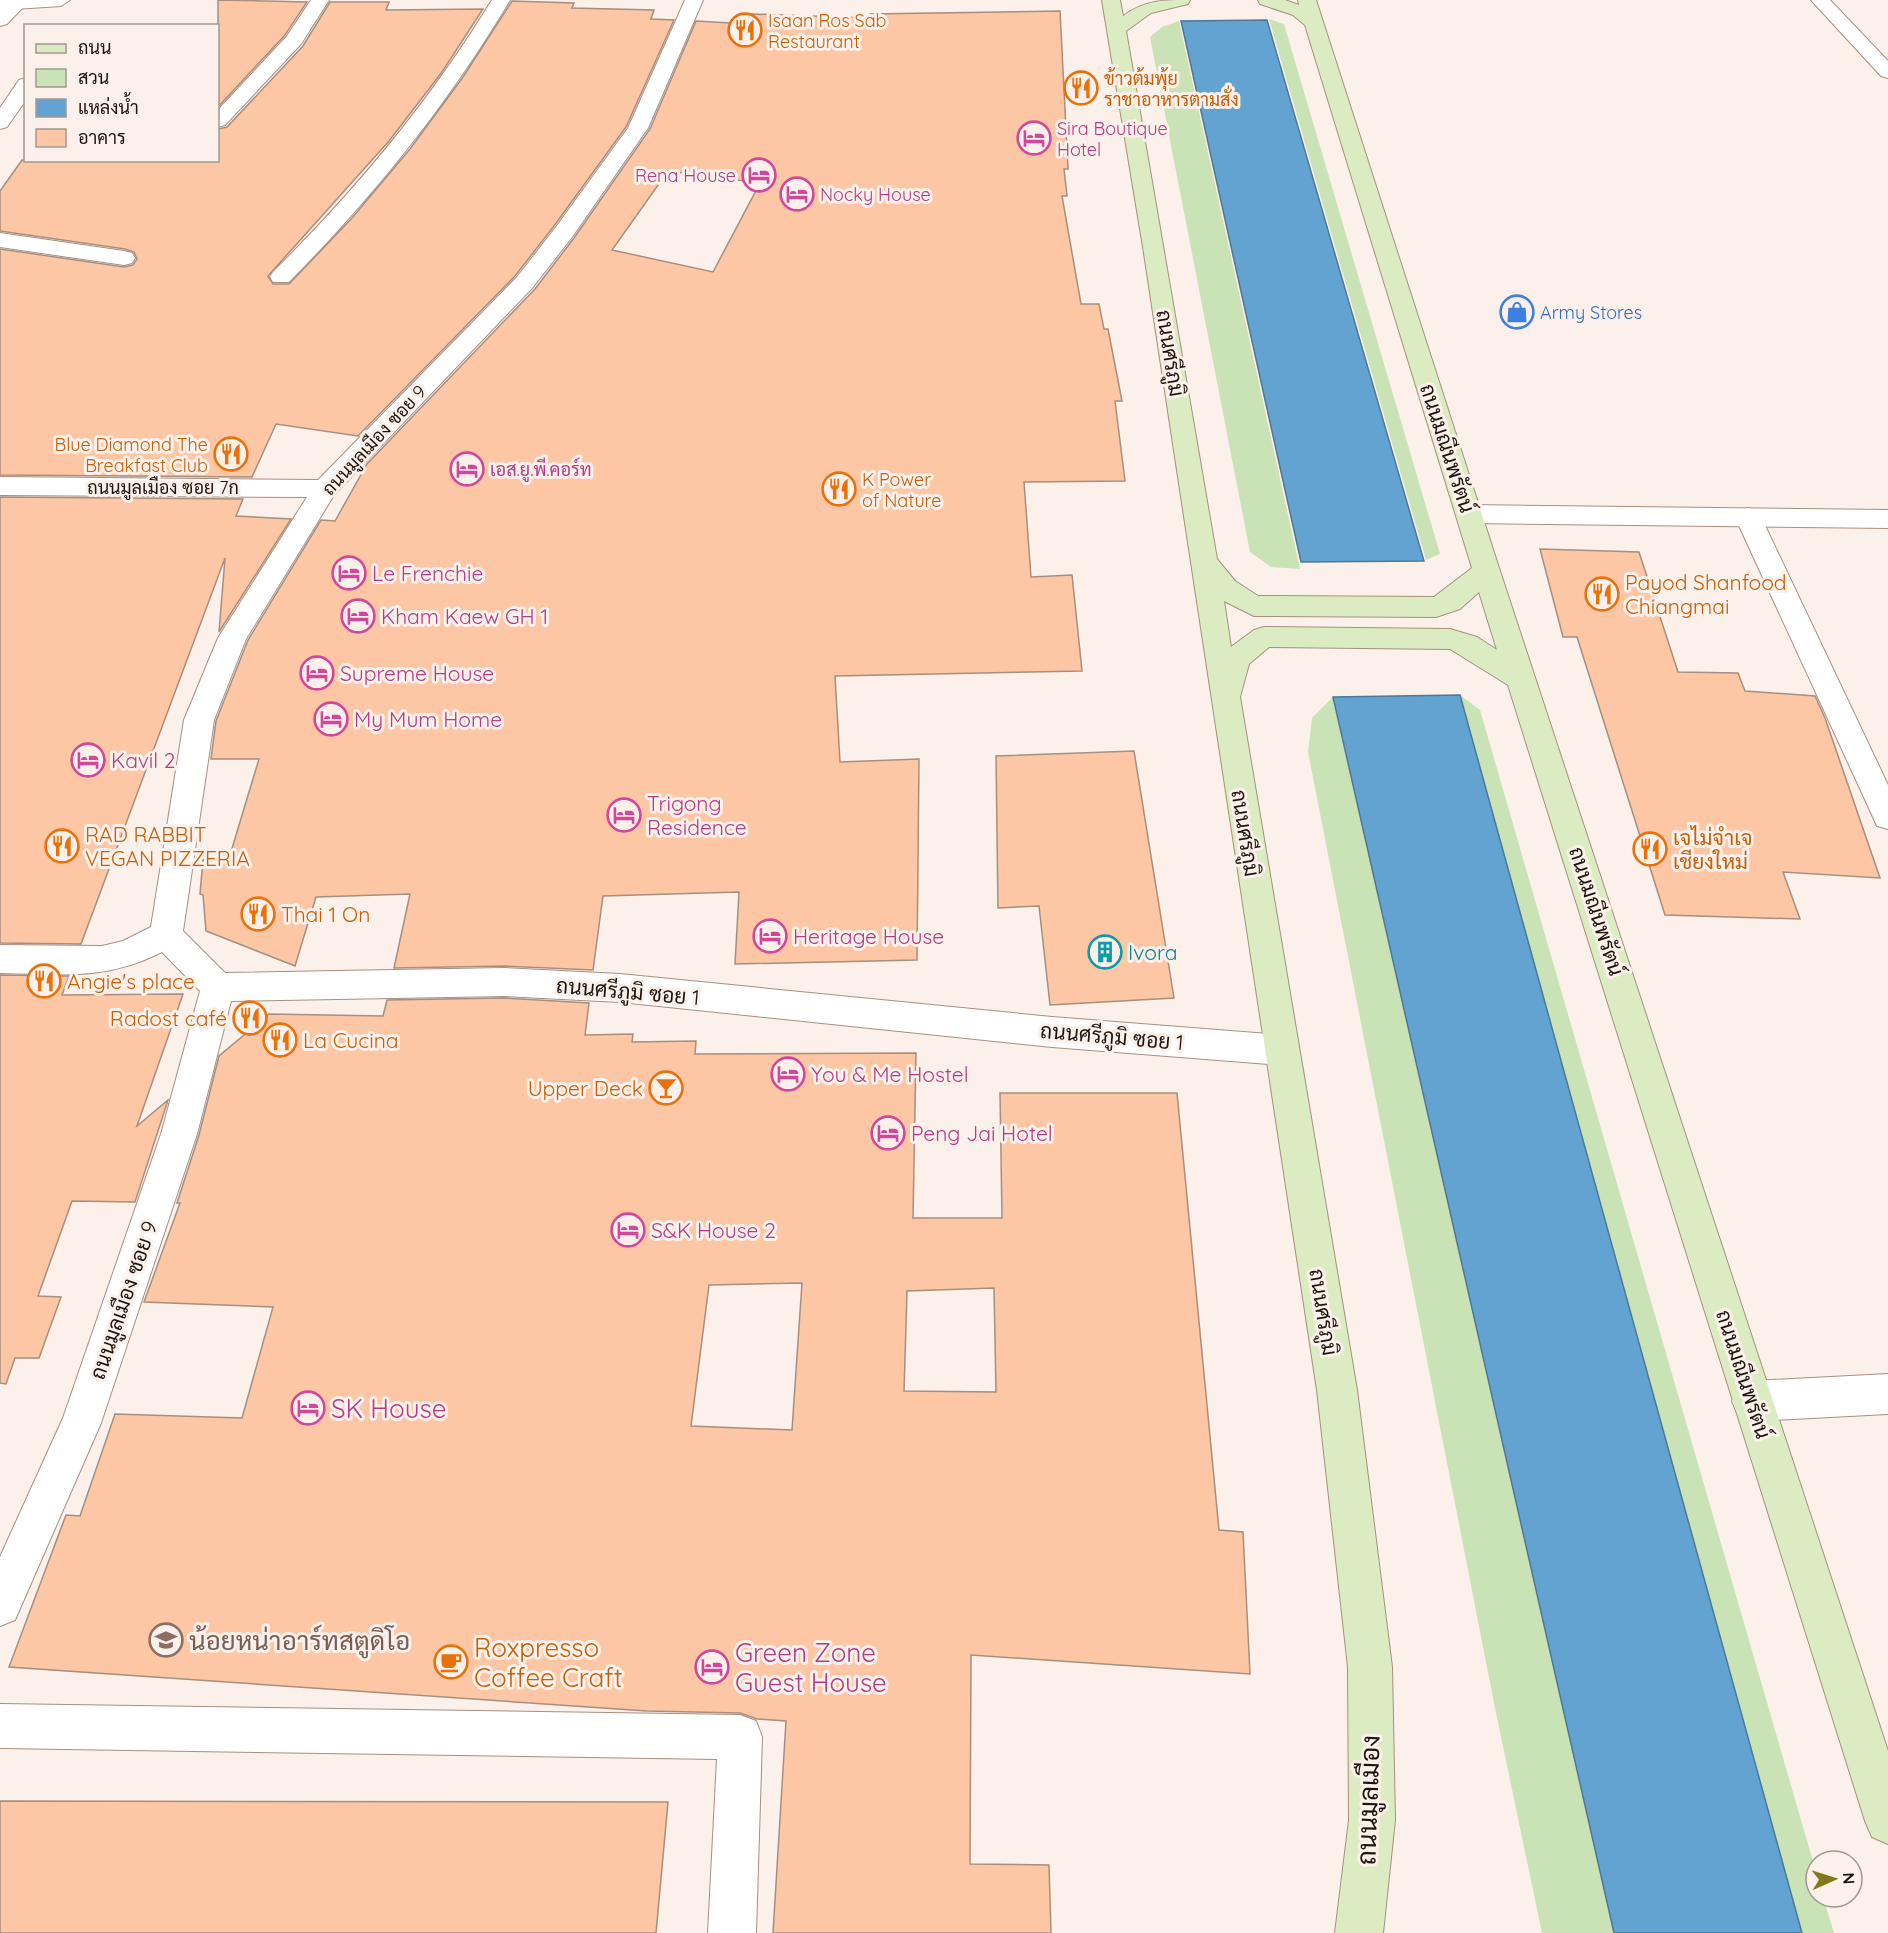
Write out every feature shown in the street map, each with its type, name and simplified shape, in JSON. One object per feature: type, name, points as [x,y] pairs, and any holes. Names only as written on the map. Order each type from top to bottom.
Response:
[{"type":"main road","name":"ถนนศรีภูมิ","points":[[1111,0],[1337,1390],[1370,1667]]},
{"type":"main road","points":[[1117,29],[1144,9],[1181,0]]},
{"type":"main road","points":[[1267,0],[1300,11],[1310,7]]},
{"type":"main road","name":"ถนนมณีนพรัตน์","points":[[1310,7],[1486,571],[1605,933],[1752,1401],[1888,1821]]},
{"type":"main road","points":[[1203,559],[1218,583],[1232,596],[1254,606],[1436,607],[1450,603],[1486,571]]},
{"type":"main road","points":[[1226,703],[1234,662],[1245,648],[1264,637],[1450,639],[1467,644],[1522,680]]},
{"type":"main road","name":"ถนนมูลเมือง","points":[[1359,1933],[1372,1820],[1370,1667]]},
{"type":"street","points":[[219,120],[294,40],[320,0]]},
{"type":"street","points":[[281,277],[315,244],[403,146],[475,45],[501,0]]},
{"type":"street","name":"ถนนมูลเมือง ซอย 9","points":[[166,935],[199,720],[232,638],[325,489],[525,282],[564,232],[638,128],[694,0]]},
{"type":"street","points":[[1820,0],[1888,72]]},
{"type":"street","points":[[0,4],[19,2],[68,6]]},
{"type":"street","points":[[0,20],[19,2]]},
{"type":"street","points":[[0,123],[24,87]]},
{"type":"street","points":[[0,240],[124,258]]},
{"type":"street","name":"ถนนมูลเมือง ซอย 7ก","points":[[0,486],[325,489]]},
{"type":"street","points":[[1469,514],[1888,519]]},
{"type":"street","points":[[1748,517],[1888,817]]},
{"type":"street","points":[[0,959],[102,960],[130,953],[166,935],[218,987]]},
{"type":"street","name":"ถนนศรีภูมิ ซอย 1","points":[[218,987],[504,982],[608,987],[1052,1032],[1281,1050]]},
{"type":"street","name":"ถนนมูลเมือง ซอย 9","points":[[0,1605],[81,1423],[179,1134],[218,987]]},
{"type":"street","points":[[1752,1401],[1888,1394]]},
{"type":"street","points":[[0,1726],[740,1737],[732,1933]]},
{"type":"green space","points":[[1269,19],[1284,24],[1440,554],[1426,560]]},
{"type":"green space","points":[[1179,21],[1300,569],[1271,567],[1250,552],[1150,37],[1162,27]]},
{"type":"green space","points":[[1460,695],[1480,710],[1809,1849],[1804,1849],[1804,1909],[1827,1909],[1834,1933],[1802,1933]]},
{"type":"green space","points":[[1333,697],[1614,1933],[1542,1933],[1495,1708],[1308,752],[1312,718]]},
{"type":"water","points":[[1267,20],[1424,561],[1301,562],[1181,21]]},
{"type":"water","points":[[1460,695],[1802,1933],[1614,1933],[1333,697]]},
{"type":"building","points":[[218,0],[307,2],[285,35],[219,106]]},
{"type":"building","points":[[512,1],[574,3],[572,8],[654,10],[651,19],[674,20],[626,127],[554,226],[515,276],[358,436],[276,424],[252,477],[0,475],[0,249],[124,267],[133,265],[137,259],[134,252],[125,249],[0,231],[0,191],[22,160],[24,162],[219,162],[219,129],[227,127],[303,46],[330,2],[389,2],[386,10],[483,9],[442,72],[389,141],[268,276],[273,284],[289,284],[352,218],[410,149],[463,77]]},
{"type":"building","points":[[1060,11],[1068,169],[1064,169],[1067,196],[1062,196],[1081,304],[1099,304],[1104,329],[1108,329],[1122,401],[1115,401],[1125,481],[1024,482],[1031,577],[1072,575],[1082,671],[835,676],[840,762],[919,759],[917,960],[735,964],[739,892],[603,896],[593,970],[504,966],[394,968],[410,894],[316,897],[295,966],[206,931],[203,895],[200,894],[203,860],[230,855],[259,759],[211,759],[216,721],[248,640],[321,520],[335,521],[367,464],[535,289],[574,238],[650,129],[696,21],[748,24],[751,14],[870,18],[870,14]],"holes":[[[668,171],[760,183],[713,272],[612,250]]]},
{"type":"building","points":[[0,497],[243,499],[236,516],[291,519],[219,632],[225,558],[81,944],[0,943]]},
{"type":"building","points":[[1540,549],[1639,552],[1678,672],[1738,673],[1745,691],[1815,696],[1825,718],[1880,878],[1783,872],[1800,919],[1665,915],[1577,637],[1563,637]]},
{"type":"building","points":[[1134,751],[1174,998],[1050,1005],[1039,906],[998,908],[996,756]]},
{"type":"building","points":[[0,975],[69,976],[62,995],[183,994],[137,1126],[168,1100],[135,1202],[72,1201],[38,1296],[61,1297],[39,1358],[15,1358],[6,1384],[0,1383]]},
{"type":"building","points":[[504,998],[589,1003],[585,1035],[633,1034],[632,1042],[696,1041],[695,1054],[916,1053],[913,1218],[1002,1218],[1000,1093],[1177,1093],[1219,1530],[1243,1532],[1250,1674],[971,1655],[970,1864],[1049,1865],[1051,1933],[773,1933],[786,1721],[757,1719],[740,1713],[647,1711],[9,1667],[66,1515],[80,1516],[115,1414],[242,1418],[273,1307],[144,1302],[180,1203],[177,1203],[199,1135],[219,1056],[269,1014],[383,1016],[387,1000]],"holes":[[[802,1283],[792,1430],[691,1426],[709,1285]],[[994,1288],[996,1392],[904,1391],[907,1291]]]},
{"type":"building","points":[[0,1801],[668,1802],[656,1933],[0,1933]]},
{"type":"place","name":"Isaan Ros Sab Restaurant","points":[[745,30]]},
{"type":"place","name":"ข้าวต้มพุ้ย ราชาอาหารตามสั่ง","points":[[1081,88]]},
{"type":"place","name":"Sira Boutique Hotel","points":[[1034,138]]},
{"type":"place","name":"Rena House","points":[[759,175]]},
{"type":"place","name":"Nocky House","points":[[797,194]]},
{"type":"place","name":"Army Stores","points":[[1517,312]]},
{"type":"place","name":"Blue Diamond The Breakfast Club","points":[[231,454]]},
{"type":"place","name":"เอส.ยู.พี.คอร์ท","points":[[467,469]]},
{"type":"place","name":"K Power of Nature","points":[[839,489]]},
{"type":"place","name":"Le Frenchie","points":[[349,573]]},
{"type":"place","name":"Payod Shanfood Chiangmai","points":[[1602,594]]},
{"type":"place","name":"Kham Kaew GH 1","points":[[358,616]]},
{"type":"place","name":"Supreme House","points":[[317,673]]},
{"type":"place","name":"My Mum Home","points":[[331,719]]},
{"type":"place","name":"Kavil 2","points":[[88,760]]},
{"type":"place","name":"Trigong Residence","points":[[624,815]]},
{"type":"place","name":"RAD RABBIT VEGAN PIZZERIA","points":[[62,846]]},
{"type":"place","name":"เจไม่จำเจ เชียงใหม่","points":[[1650,849]]},
{"type":"place","name":"Thai 1 On","points":[[258,914]]},
{"type":"place","name":"Heritage House","points":[[770,936]]},
{"type":"place","name":"Ivora","points":[[1105,952]]},
{"type":"place","name":"Angie's place","points":[[44,981]]},
{"type":"place","name":"Radost café","points":[[250,1018]]},
{"type":"place","name":"La Cucina","points":[[280,1040]]},
{"type":"place","name":"You & Me Hostel","points":[[788,1074]]},
{"type":"place","name":"Upper Deck","points":[[666,1088]]},
{"type":"place","name":"Peng Jai Hotel","points":[[888,1133]]},
{"type":"place","name":"S&K House 2","points":[[628,1230]]},
{"type":"place","name":"SK House","points":[[308,1408]]},
{"type":"place","name":"น้อยหน่าอาร์ทสตูดิโอ","points":[[166,1640]]},
{"type":"place","name":"Roxpresso Coffee Craft","points":[[451,1662]]},
{"type":"place","name":"Green Zone Guest House","points":[[712,1667]]}]
